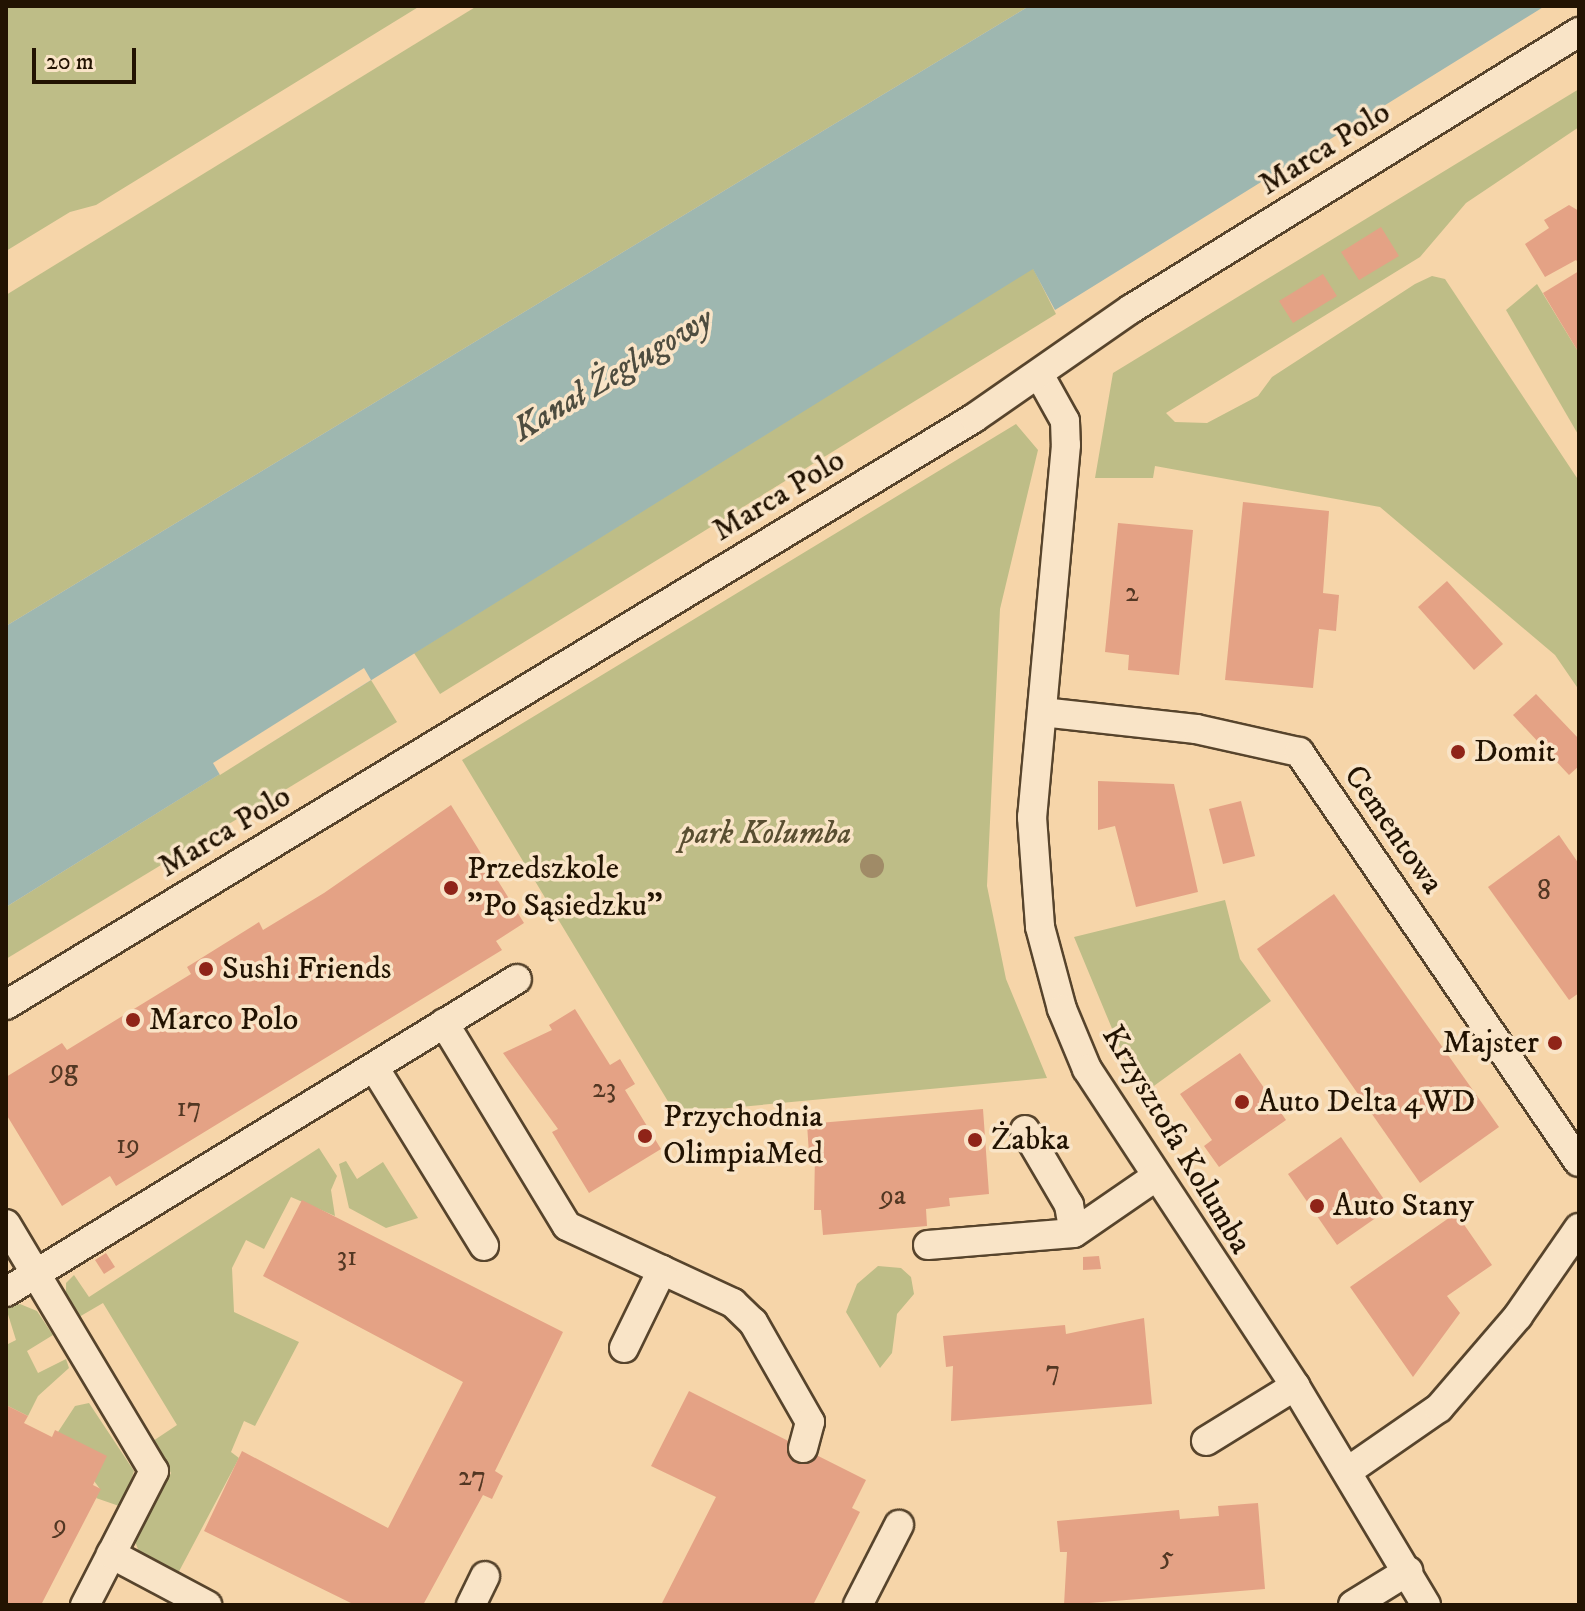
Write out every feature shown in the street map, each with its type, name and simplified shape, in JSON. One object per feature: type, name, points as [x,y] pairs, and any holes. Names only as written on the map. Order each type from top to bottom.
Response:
[{"type":"street","name":"Marca Polo","points":[[6,1005],[1040,376],[1131,309],[1579,32]]},
{"type":"street","name":"Krzysztofa Kolumba","points":[[1040,376],[1065,421],[1066,445],[1032,817],[1046,954],[1087,1069],[1154,1178],[1295,1386],[1426,1605]]},
{"type":"street","name":"Cementowa","points":[[1042,712],[1196,729],[1299,752],[1579,1162]]},
{"type":"street","points":[[6,1292],[517,979]]},
{"type":"street","points":[[444,1023],[567,1226],[733,1303],[753,1322],[810,1422],[803,1448]]},
{"type":"street","points":[[374,1067],[484,1246]]},
{"type":"street","points":[[1025,1130],[1069,1205],[1074,1233]]},
{"type":"street","points":[[928,1245],[1074,1233],[1154,1178]]},
{"type":"street","points":[[6,1224],[154,1471],[85,1605]]},
{"type":"street","points":[[1348,1471],[1439,1408],[1518,1316],[1579,1228]]},
{"type":"street","points":[[624,1348],[662,1270]]},
{"type":"street","points":[[1206,1441],[1295,1386]]},
{"type":"street","points":[[858,1605],[899,1525]]},
{"type":"street","points":[[111,1554],[207,1605]]},
{"type":"street","points":[[1353,1605],[1408,1571]]},
{"type":"street","points":[[471,1605],[485,1576]]},
{"type":"green space","points":[[6,6],[420,6],[96,205],[70,212],[6,251]]},
{"type":"green space","points":[[477,6],[1029,6],[6,626],[6,295]]},
{"type":"green space","points":[[1579,89],[1579,127],[1466,203],[1420,257],[1166,413],[1175,422],[1207,423],[1258,396],[1272,377],[1415,284],[1432,276],[1445,279],[1579,481],[1579,690],[1555,655],[1380,507],[1155,466],[1153,478],[1095,478],[1113,373]]},
{"type":"green space","points":[[1033,268],[1056,314],[440,694],[414,653]]},
{"type":"green space","points":[[1537,284],[1579,353],[1579,436],[1506,310]]},
{"type":"green space","name":"park Kolumba","points":[[1016,424],[1038,450],[1000,609],[987,886],[1006,979],[1047,1078],[675,1113],[462,760]]},
{"type":"green space","points":[[371,680],[397,722],[6,959],[6,907]]},
{"type":"green space","points":[[1225,900],[1240,959],[1271,1001],[1140,1096],[1074,937]]},
{"type":"green space","points":[[319,1148],[337,1176],[331,1190],[335,1216],[291,1197],[264,1249],[246,1240],[232,1268],[234,1312],[299,1342],[255,1426],[244,1421],[231,1452],[239,1458],[175,1579],[143,1564],[135,1541],[171,1473],[153,1441],[177,1425],[103,1303],[79,1317],[66,1300],[66,1283],[74,1275],[89,1297]]},
{"type":"green space","points":[[346,1161],[357,1179],[383,1162],[418,1218],[386,1228],[349,1208],[339,1164]]},
{"type":"green space","points":[[878,1266],[901,1268],[911,1277],[914,1294],[897,1314],[892,1353],[880,1368],[846,1312],[857,1284]]},
{"type":"green space","points":[[20,1304],[37,1311],[53,1335],[27,1351],[38,1373],[66,1359],[69,1368],[38,1396],[28,1416],[6,1405],[6,1345],[16,1340],[6,1308]]},
{"type":"green space","points":[[89,1403],[134,1471],[122,1507],[96,1498],[100,1489],[58,1432],[75,1406]]},
{"type":"water","name":"Kanał Żeglugowy","points":[[1029,6],[1545,6],[1055,310],[1033,269],[6,907],[6,626]]},
{"type":"pier","points":[[364,668],[371,680],[220,775],[213,763]]},
{"type":"building","points":[[1569,205],[1579,211],[1579,264],[1576,260],[1545,277],[1525,244],[1549,228],[1544,220]]},
{"type":"building","points":[[1381,227],[1399,256],[1359,280],[1341,252]]},
{"type":"building","points":[[1579,271],[1579,353],[1543,293]]},
{"type":"building","points":[[1323,274],[1337,296],[1293,323],[1279,301]]},
{"type":"building","points":[[1243,502],[1329,511],[1323,593],[1339,595],[1336,631],[1319,629],[1313,688],[1225,680]]},
{"type":"building","points":[[1118,523],[1193,530],[1179,675],[1128,670],[1129,655],[1105,652]]},
{"type":"building","points":[[1447,581],[1503,644],[1474,670],[1418,607]]},
{"type":"building","points":[[1536,694],[1579,739],[1579,766],[1569,775],[1513,715]]},
{"type":"building","points":[[1098,781],[1174,784],[1198,892],[1136,907],[1115,826],[1098,830]]},
{"type":"building","points":[[1241,801],[1255,856],[1223,864],[1209,809]]},
{"type":"building","points":[[451,805],[524,923],[496,941],[502,950],[116,1186],[110,1176],[62,1206],[6,1114],[6,1077],[62,1043],[67,1050],[191,974],[187,967],[259,922],[263,930],[324,893]]},
{"type":"building","points":[[1559,835],[1579,864],[1579,993],[1569,1000],[1488,887]]},
{"type":"building","points":[[1334,894],[1499,1127],[1420,1183],[1257,949]]},
{"type":"building","points":[[575,1009],[610,1065],[620,1059],[635,1084],[625,1090],[661,1149],[589,1193],[552,1132],[558,1129],[503,1053],[552,1030],[549,1025]]},
{"type":"building","points":[[1240,1053],[1286,1120],[1219,1167],[1204,1146],[1212,1140],[1180,1094]]},
{"type":"building","points":[[983,1109],[989,1194],[949,1198],[950,1206],[926,1209],[927,1226],[823,1235],[821,1210],[814,1210],[815,1154],[809,1154],[807,1124]]},
{"type":"building","points":[[1341,1137],[1390,1208],[1337,1245],[1288,1174]]},
{"type":"building","points":[[302,1200],[563,1332],[495,1471],[503,1476],[492,1499],[483,1495],[423,1605],[355,1605],[204,1531],[242,1451],[388,1528],[463,1382],[263,1276]]},
{"type":"building","points":[[1456,1213],[1492,1265],[1447,1296],[1460,1313],[1413,1377],[1350,1287]]},
{"type":"building","points":[[106,1253],[115,1267],[104,1274],[95,1260]]},
{"type":"building","points":[[1099,1256],[1101,1269],[1083,1270],[1083,1257]]},
{"type":"building","points":[[1144,1318],[1152,1404],[951,1421],[953,1366],[946,1367],[943,1336],[1065,1325],[1066,1334]]},
{"type":"building","points":[[689,1391],[866,1480],[852,1508],[860,1512],[813,1605],[661,1605],[716,1497],[651,1466]]},
{"type":"building","points":[[6,1405],[28,1416],[24,1423],[52,1437],[55,1430],[107,1456],[93,1485],[101,1489],[41,1605],[6,1605]]},
{"type":"building","points":[[1258,1503],[1265,1589],[1064,1605],[1067,1552],[1060,1552],[1057,1521],[1179,1510],[1180,1519],[1219,1516],[1218,1506]]},
{"type":"place","name":"Domit","points":[[1458,752]]},
{"type":"place","name":"Przedszkole \"Po Sąsiedzku\"","points":[[451,888]]},
{"type":"place","name":"Sushi Friends","points":[[206,969]]},
{"type":"place","name":"Marco Polo","points":[[133,1020]]},
{"type":"place","name":"Majster","points":[[1555,1043]]},
{"type":"place","name":"Auto Delta 4WD","points":[[1242,1102]]},
{"type":"place","name":"Przychodnia OlimpiaMed","points":[[645,1136]]},
{"type":"place","name":"Żabka","points":[[975,1140]]},
{"type":"place","name":"Auto Stany","points":[[1317,1206]]}]
